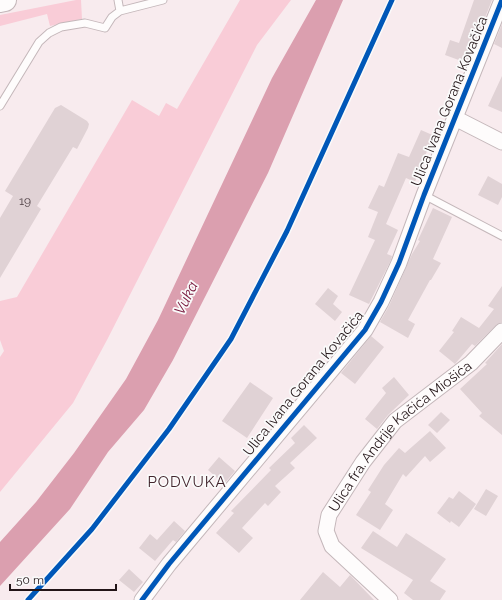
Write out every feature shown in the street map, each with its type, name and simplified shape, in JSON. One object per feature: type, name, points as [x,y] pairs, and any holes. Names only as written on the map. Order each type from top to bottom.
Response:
[{"type":"main road","points":[[0,1],[5,0]]},
{"type":"street","name":"Ulica Ivana Gorana Kovačića","points":[[142,600],[169,564],[365,330],[381,302],[400,263],[424,195],[502,0]]},
{"type":"street","points":[[455,118],[502,142]]},
{"type":"street","name":"Ulica fra. Andrije Kačića Miošića","points":[[390,600],[332,546],[326,531],[329,515],[362,462],[395,421],[471,363],[502,331]]},
{"type":"lane","points":[[118,0],[120,11]]},
{"type":"lane","points":[[0,106],[39,42],[49,33],[61,27],[85,23],[105,28],[112,17],[120,11],[163,0]]},
{"type":"lane","points":[[424,195],[502,236]]},
{"type":"shaded area","points":[[81,0],[82,19],[50,26],[47,14],[0,26],[0,15]]},
{"type":"shaded area","points":[[240,0],[291,0],[257,45],[107,340],[73,403],[0,492],[0,357],[4,351],[0,340],[0,301],[17,297],[132,100],[159,116],[166,103],[177,109]]},
{"type":"water","name":"Vuka","points":[[316,0],[343,0],[268,173],[173,360],[144,410],[108,452],[70,509],[0,586],[0,542],[36,502],[74,453],[126,379],[158,320],[272,78]]},
{"type":"building","points":[[474,0],[492,0],[467,63],[445,55],[450,40],[459,43]]},
{"type":"building","points":[[502,24],[502,48],[494,44]]},
{"type":"building","points":[[502,76],[502,112],[488,106]]},
{"type":"building","points":[[61,105],[87,121],[89,124],[88,128],[77,149],[73,147],[37,206],[41,209],[0,278],[0,218],[13,196],[5,191],[55,108]]},
{"type":"building","points":[[421,130],[437,137],[431,153],[427,151],[415,182],[406,178],[386,224],[398,230],[387,254],[392,256],[391,260],[369,304],[349,295],[375,240],[368,237],[378,212],[368,208],[379,185],[384,187],[398,153],[409,157]]},
{"type":"building","points":[[488,176],[502,184],[502,197],[498,205],[478,195]]},
{"type":"building","points":[[433,208],[452,217],[433,259],[441,263],[408,320],[415,324],[408,338],[380,322],[389,306],[412,254],[420,241],[418,240]]},
{"type":"building","points":[[502,286],[502,322],[496,325],[475,346],[472,344],[455,364],[439,351],[454,332],[452,331],[461,317],[479,328],[494,309],[488,306]]},
{"type":"building","points":[[328,288],[338,296],[333,304],[342,312],[335,321],[315,304]]},
{"type":"building","points":[[371,336],[384,347],[355,384],[341,373]]},
{"type":"building","points":[[502,344],[502,435],[479,416],[482,413],[460,389],[487,364],[485,363]]},
{"type":"building","points":[[394,377],[409,395],[388,415],[377,429],[365,419],[386,393],[382,388]]},
{"type":"building","points":[[250,382],[273,398],[247,438],[222,421]]},
{"type":"building","points":[[441,412],[450,420],[437,433],[428,425]]},
{"type":"building","points":[[304,425],[317,438],[290,463],[295,468],[275,486],[281,492],[268,506],[265,503],[242,528],[253,538],[239,553],[216,533],[234,513],[231,511],[271,470],[269,468],[295,443],[291,438]]},
{"type":"building","points":[[430,431],[446,448],[430,462],[425,456],[406,477],[403,474],[385,504],[393,510],[380,530],[356,515],[371,492],[368,490],[384,465],[399,448],[405,453]]},
{"type":"building","points":[[219,457],[235,471],[224,484],[208,470]]},
{"type":"building","points":[[486,489],[498,496],[486,516],[474,509]]},
{"type":"building","points":[[459,491],[476,504],[459,527],[451,521],[450,523],[437,513],[449,497],[453,499]]},
{"type":"building","points":[[174,521],[185,531],[176,542],[173,540],[155,561],[139,548],[150,534],[157,540]]},
{"type":"building","points":[[373,531],[397,547],[406,533],[446,559],[430,581],[446,591],[440,600],[413,600],[404,593],[413,580],[361,548]]},
{"type":"building","points":[[129,569],[143,582],[134,592],[119,580]]},
{"type":"building","points":[[323,572],[340,587],[350,575],[374,600],[300,600]]},
{"type":"cycle path","points":[[28,600],[92,529],[169,429],[231,339],[287,231],[392,0]]},
{"type":"cycle path","points":[[142,600],[169,564],[365,330],[381,302],[399,263],[424,195],[502,0]]},
{"type":"district","name":"PODVUKA","points":[[187,482]]}]
